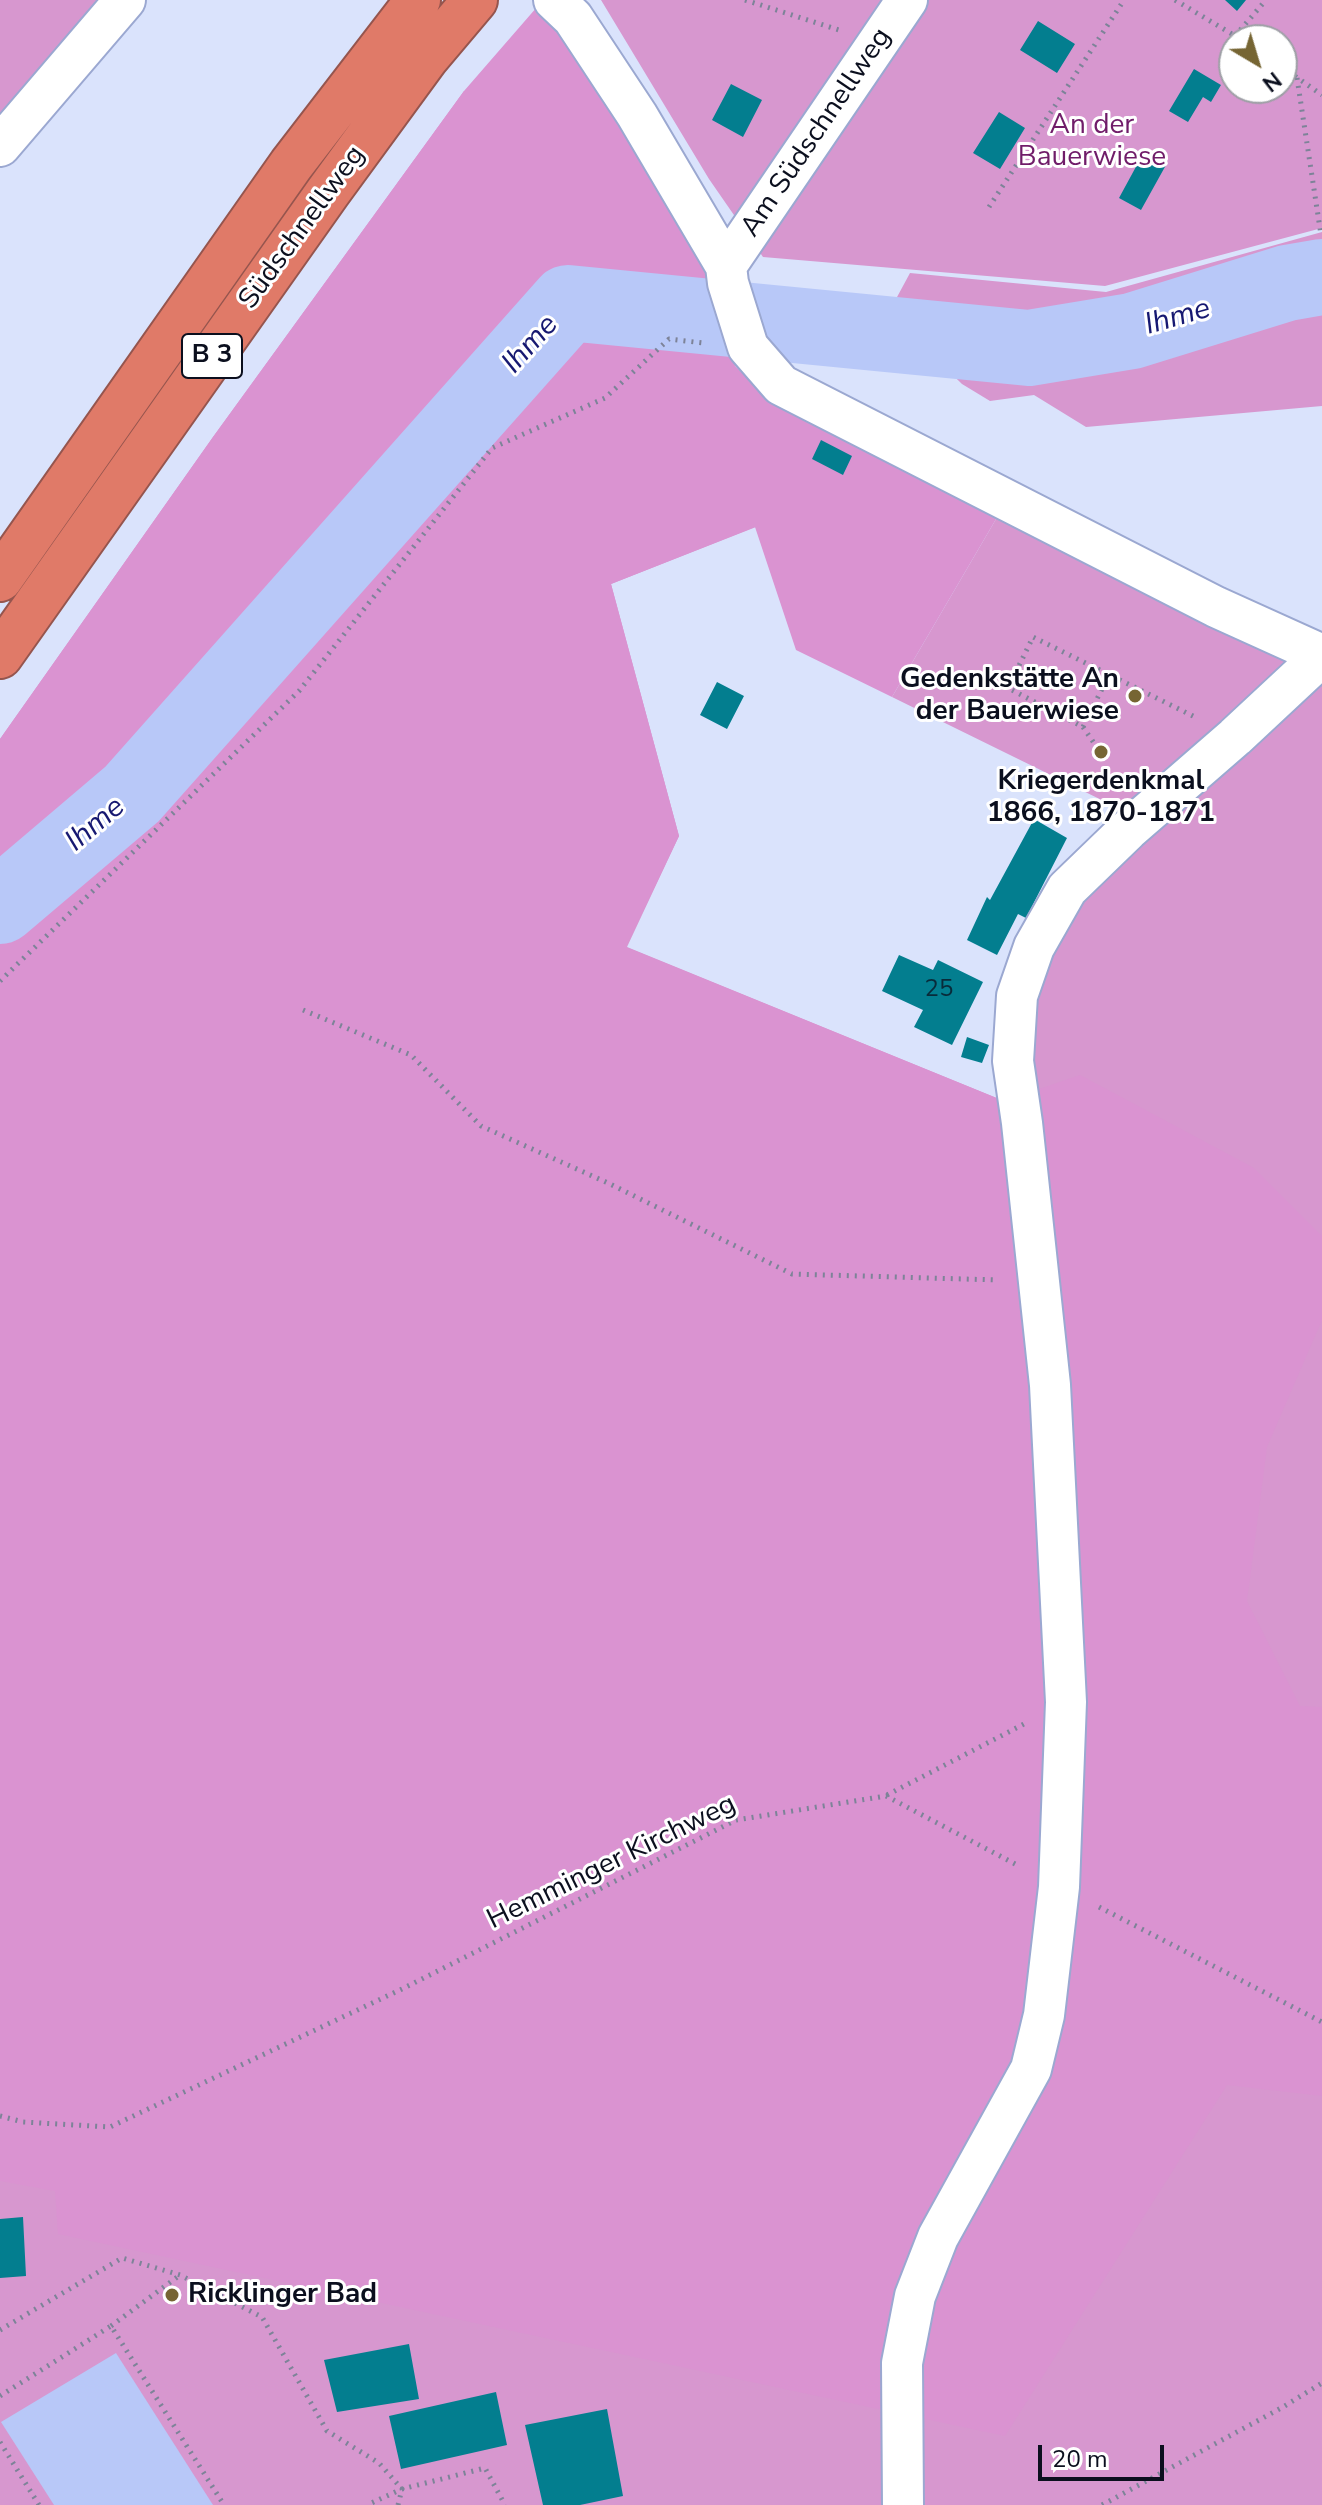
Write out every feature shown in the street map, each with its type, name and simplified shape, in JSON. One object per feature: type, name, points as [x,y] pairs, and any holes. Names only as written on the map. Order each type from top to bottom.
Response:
[{"type":"highway","name":"Südschnellweg","points":[[0,656],[328,192],[426,58],[475,0]]},
{"type":"highway","name":"Südschnellweg","points":[[0,579],[291,165],[405,16]]},
{"type":"street","points":[[0,146],[125,0]]},
{"type":"street","points":[[554,0],[573,18],[637,115],[727,275],[748,347],[781,385],[1216,607],[1322,655],[1067,889],[1034,947],[1017,996],[1013,1061],[1050,1385],[1066,1702],[1059,1887],[1044,2015],[1031,2069],[938,2237],[915,2296],[902,2363],[903,2505]]},
{"type":"street","name":"Am Südschnellweg","points":[[727,275],[907,0]]},
{"type":"path","points":[[745,0],[878,43]]},
{"type":"path","points":[[989,207],[1124,0]]},
{"type":"path","points":[[1175,0],[1218,26]]},
{"type":"path","points":[[1245,24],[1266,0]]},
{"type":"path","points":[[1298,79],[1322,95]]},
{"type":"path","points":[[1298,85],[1321,235]]},
{"type":"path","points":[[0,981],[299,691],[492,448],[605,398],[669,339],[748,347]]},
{"type":"path","points":[[1096,746],[1083,727],[1008,688],[1033,637],[1235,737]]},
{"type":"path","points":[[1083,727],[1109,675]]},
{"type":"path","points":[[303,1010],[411,1055],[481,1126],[608,1183],[792,1274],[1039,1281]]},
{"type":"path","name":"Hemminger Kirchweg","points":[[0,2116],[23,2122],[110,2127],[404,1988],[736,1820],[886,1796],[1066,1702]]},
{"type":"path","points":[[886,1796],[1322,2022]]},
{"type":"path","points":[[0,2330],[122,2258],[180,2275],[262,2317],[327,2431],[379,2463],[402,2489]]},
{"type":"path","points":[[0,2396],[111,2326],[180,2275]]},
{"type":"path","points":[[111,2326],[224,2505]]},
{"type":"path","points":[[1102,2505],[1322,2383]]},
{"type":"path","points":[[0,2442],[39,2505]]},
{"type":"path","points":[[367,2505],[402,2489],[485,2468],[505,2505]]},
{"type":"path","points":[[398,2505],[402,2489]]},
{"type":"green space","points":[[0,0],[100,0],[0,117]]},
{"type":"green space","name":"An der Bauerwiese","points":[[601,0],[1322,0],[1322,228],[1105,286],[763,257],[709,179]]},
{"type":"green space","points":[[464,91],[713,296],[735,366],[766,397],[756,527],[611,584],[679,836],[627,947],[1004,1101],[998,988],[1061,879],[1126,812],[892,697],[999,514],[1322,678],[1322,2505],[0,2505],[0,739],[213,437]]},
{"type":"green space","points":[[1322,232],[1322,269],[1283,276],[1130,326],[1027,341],[883,323],[910,273],[1106,292]]},
{"type":"green space","points":[[1322,288],[1322,406],[1086,427],[1034,395],[990,401],[962,384],[924,347],[1034,357],[1135,341],[1283,295]]},
{"type":"shaded area","points":[[537,7],[609,104],[710,279],[735,366],[766,397],[999,514],[892,697],[796,650],[755,527],[611,584],[679,836],[626,947],[1004,1101],[1080,1075],[1254,1168],[1322,1236],[1322,1320],[1267,1447],[1247,1601],[1300,1706],[1322,1707],[1322,2096],[1227,2085],[1005,2436],[58,2234],[55,2191],[0,2181],[0,739],[213,437],[464,91]]},
{"type":"water","points":[[116,2353],[213,2505],[54,2505],[1,2422]]},
{"type":"building","points":[[1225,0],[1246,0],[1237,11]]},
{"type":"building","points":[[1038,21],[1075,44],[1057,73],[1020,50]]},
{"type":"building","points":[[1194,69],[1218,83],[1218,90],[1211,102],[1203,97],[1188,122],[1169,111]]},
{"type":"building","points":[[731,84],[762,100],[743,137],[712,120]]},
{"type":"building","points":[[999,112],[1025,128],[1000,169],[973,153]]},
{"type":"building","points":[[1144,152],[1166,165],[1141,210],[1119,198]]},
{"type":"building","points":[[821,440],[852,456],[843,475],[812,459]]},
{"type":"building","points":[[717,682],[744,696],[727,729],[700,715]]},
{"type":"building","points":[[1034,819],[1067,838],[1026,918],[1018,914],[997,955],[967,940],[987,897],[990,900]]},
{"type":"building","points":[[899,955],[933,970],[938,960],[983,982],[952,1045],[914,1027],[923,1010],[882,991]]},
{"type":"building","points":[[967,1037],[989,1045],[982,1063],[961,1057]]},
{"type":"building","points":[[23,2217],[26,2276],[0,2278],[0,2219]]},
{"type":"building","points":[[409,2344],[419,2399],[337,2412],[324,2360]]},
{"type":"building","points":[[496,2392],[507,2445],[401,2469],[389,2416]]},
{"type":"building","points":[[607,2409],[623,2496],[580,2505],[543,2505],[525,2425]]},
{"type":"waterway","name":"Ihme","points":[[0,906],[132,794],[568,303],[1029,348],[1132,331],[1287,283],[1322,277]]},
{"type":"place","name":"Gedenkstätte An der Bauerwiese","points":[[1135,696]]},
{"type":"place","name":"Kriegerdenkmal 1866, 1870-1871","points":[[1101,752]]},
{"type":"place","name":"Ricklinger Bad","points":[[172,2295]]}]
